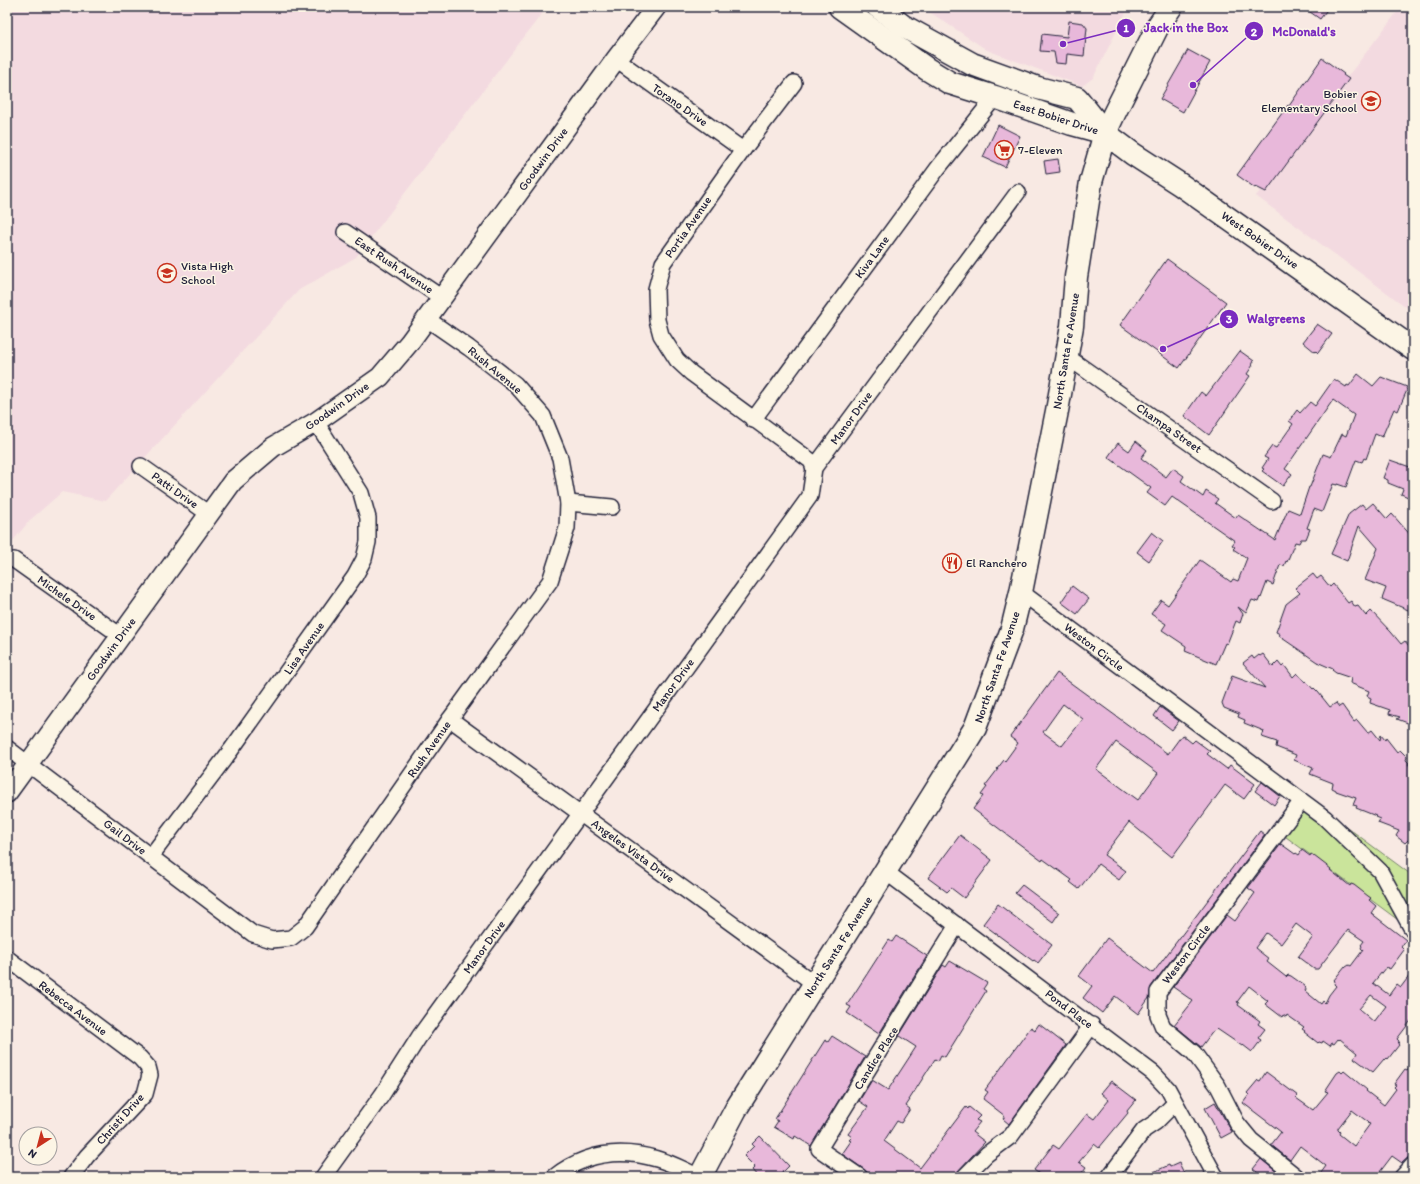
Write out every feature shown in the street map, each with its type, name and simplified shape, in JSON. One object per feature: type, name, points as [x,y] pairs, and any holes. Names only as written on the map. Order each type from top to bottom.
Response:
[{"type":"main road","name":"East Bobier Drive","points":[[840,7],[927,69],[950,83],[1072,124],[1105,133]]},
{"type":"main road","name":"East Bobier Drive","points":[[878,7],[904,26],[972,64],[1038,88],[1077,98],[1105,133]]},
{"type":"main road","name":"North Santa Fe Avenue","points":[[700,1177],[736,1109],[975,728],[1012,629],[1021,592],[1072,326],[1076,277],[1089,192],[1105,133],[1158,26],[1171,7]]},
{"type":"main road","name":"West Bobier Drive","points":[[1105,133],[1413,349]]},
{"type":"street","name":"Goodwin Drive","points":[[7,793],[233,481],[273,447],[316,422],[380,377],[427,319],[616,59],[656,7]]},
{"type":"street","name":"Torano Drive","points":[[616,59],[743,150]]},
{"type":"street","name":"Portia Avenue","points":[[794,83],[743,150],[663,263],[656,289],[657,320],[661,335],[677,360],[691,373],[753,420],[811,461],[814,468]]},
{"type":"street","name":"Kiva Lane","points":[[753,420],[938,168],[995,97]]},
{"type":"street","name":"Manor Drive","points":[[322,1177],[382,1095],[419,1037],[810,496],[814,468],[1018,192]]},
{"type":"street","name":"East Rush Avenue","points":[[345,232],[442,298]]},
{"type":"street","name":"Rush Avenue","points":[[242,926],[253,934],[272,940],[291,938],[305,927],[450,719],[550,581],[567,528],[568,503],[560,458],[543,416],[515,384],[469,348],[427,319]]},
{"type":"street","name":"Champa Street","points":[[1066,356],[1272,501]]},
{"type":"street","name":"Lisa Avenue","points":[[151,856],[236,744],[355,576],[364,559],[368,542],[368,518],[361,493],[316,422]]},
{"type":"street","name":"Patti Drive","points":[[141,466],[209,514]]},
{"type":"street","points":[[568,503],[612,507]]},
{"type":"street","name":"Michele Drive","points":[[14,560],[121,636]]},
{"type":"street","name":"Weston Circle","points":[[1021,592],[1301,802],[1325,818],[1380,871],[1413,931]]},
{"type":"street","name":"Angeles Vista Drive","points":[[450,719],[815,984]]},
{"type":"street","name":"Gail Drive","points":[[7,748],[242,926]]},
{"type":"street","name":"Weston Circle","points":[[1298,1177],[1264,1152],[1251,1140],[1237,1123],[1218,1086],[1194,1053],[1163,1027],[1158,1015],[1158,992],[1301,802]]},
{"type":"street","name":"Pond Place","points":[[886,872],[1154,1072],[1168,1089],[1216,1177]]},
{"type":"street","name":"Candice Place","points":[[860,1177],[820,1149],[957,925]]},
{"type":"street","name":"Rebecca Avenue","points":[[7,958],[140,1058]]},
{"type":"street","points":[[964,1177],[986,1154],[1012,1136],[1092,1025]]},
{"type":"street","name":"Christi Drive","points":[[71,1177],[87,1156],[145,1094],[150,1075],[148,1067],[140,1058]]},
{"type":"street","points":[[1109,1177],[1144,1130],[1156,1122],[1175,1103]]},
{"type":"street","points":[[554,1177],[568,1166],[598,1155],[628,1153],[657,1159],[700,1177]]},
{"type":"street","points":[[1402,1177],[1413,1165]]},
{"type":"shaded area","name":"Vista High School","points":[[7,7],[547,7],[356,257],[299,290],[105,501],[62,492],[30,520],[7,548]]},
{"type":"shaded area","points":[[922,7],[1130,7],[1093,78],[1082,86],[987,50]]},
{"type":"shaded area","name":"Bobier Elementary School","points":[[1401,7],[1413,7],[1413,312],[1256,196]]},
{"type":"green space","points":[[1309,799],[1413,876],[1413,931],[1282,834]]},
{"type":"building","points":[[1303,7],[1329,7],[1320,19]]},
{"type":"building","points":[[1069,21],[1083,23],[1087,28],[1084,56],[1067,54],[1066,64],[1056,63],[1054,52],[1040,51],[1042,34],[1067,37]]},
{"type":"building","points":[[1188,50],[1210,62],[1183,112],[1160,99]]},
{"type":"building","points":[[1322,58],[1349,79],[1266,192],[1256,187],[1255,188],[1237,175],[1288,105],[1289,106]]},
{"type":"building","points":[[998,125],[1020,136],[1005,167],[983,157]]},
{"type":"building","points":[[1058,159],[1060,172],[1046,174],[1044,161]]},
{"type":"building","points":[[1167,259],[1226,302],[1179,368],[1120,325]]},
{"type":"building","points":[[1317,324],[1332,334],[1318,353],[1303,342]]},
{"type":"building","points":[[1240,351],[1254,361],[1247,374],[1250,376],[1209,435],[1184,416],[1201,392],[1206,396]]},
{"type":"building","points":[[1358,374],[1373,386],[1381,377],[1407,387],[1398,411],[1394,409],[1382,437],[1375,434],[1366,459],[1364,458],[1362,462],[1356,460],[1346,487],[1333,484],[1322,512],[1314,509],[1307,528],[1310,529],[1306,539],[1301,539],[1299,543],[1295,542],[1287,562],[1286,561],[1284,566],[1280,565],[1273,585],[1267,582],[1261,598],[1260,597],[1258,602],[1252,600],[1246,613],[1238,607],[1243,614],[1240,623],[1236,621],[1227,644],[1225,643],[1216,664],[1185,651],[1186,646],[1162,630],[1166,624],[1151,614],[1161,600],[1168,605],[1200,560],[1231,582],[1233,579],[1238,581],[1247,558],[1233,549],[1235,547],[1232,545],[1235,541],[1172,497],[1165,506],[1147,493],[1151,488],[1108,457],[1118,443],[1129,451],[1136,441],[1147,450],[1141,458],[1166,477],[1173,468],[1184,476],[1181,481],[1203,497],[1206,491],[1218,499],[1215,503],[1236,518],[1238,515],[1275,540],[1288,509],[1300,514],[1309,487],[1323,454],[1331,457],[1342,434],[1346,436],[1354,415],[1333,400],[1285,469],[1292,474],[1283,486],[1262,471],[1264,469],[1262,468],[1268,459],[1264,457],[1272,446],[1276,448],[1293,424],[1289,421],[1297,410],[1300,413],[1310,402],[1315,406],[1334,379],[1346,387],[1347,385],[1349,386]]},
{"type":"building","points":[[1390,460],[1410,467],[1411,464],[1413,464],[1413,499],[1401,494],[1403,489],[1388,483],[1388,480],[1383,478]]},
{"type":"building","points":[[1373,503],[1387,519],[1392,514],[1413,538],[1413,572],[1409,583],[1413,584],[1413,612],[1382,599],[1386,588],[1365,580],[1378,548],[1359,526],[1347,561],[1331,554],[1349,514],[1362,504],[1366,509]]},
{"type":"building","points":[[1152,532],[1163,541],[1149,561],[1137,552]]},
{"type":"building","points":[[1313,574],[1317,579],[1321,576],[1330,587],[1333,584],[1348,603],[1351,601],[1355,607],[1358,606],[1366,616],[1371,611],[1401,644],[1405,641],[1413,651],[1413,725],[1397,719],[1400,717],[1389,714],[1390,710],[1370,703],[1371,698],[1367,696],[1369,691],[1350,683],[1351,678],[1336,673],[1332,670],[1333,669],[1317,662],[1279,636],[1280,634],[1276,632],[1286,604],[1300,593],[1295,588]]},
{"type":"building","points":[[1072,586],[1089,599],[1077,614],[1061,602]]},
{"type":"building","points":[[1263,654],[1273,667],[1278,662],[1282,667],[1284,665],[1293,677],[1297,673],[1305,682],[1306,681],[1318,692],[1330,707],[1336,703],[1339,707],[1342,705],[1354,722],[1357,720],[1368,733],[1372,730],[1380,740],[1381,735],[1385,740],[1386,738],[1397,752],[1400,750],[1407,757],[1406,760],[1413,770],[1413,844],[1408,840],[1405,843],[1396,836],[1399,831],[1378,823],[1380,819],[1375,817],[1376,816],[1356,808],[1357,806],[1353,805],[1356,798],[1336,791],[1332,788],[1333,783],[1310,774],[1313,768],[1294,760],[1296,755],[1276,747],[1277,742],[1262,737],[1264,731],[1244,723],[1245,720],[1238,717],[1239,714],[1224,708],[1222,703],[1232,676],[1265,688],[1243,663],[1252,656],[1254,659]]},
{"type":"building","points":[[1057,673],[1168,754],[1182,735],[1192,743],[1195,740],[1210,751],[1207,754],[1227,769],[1230,765],[1255,784],[1244,799],[1225,785],[1172,857],[1129,822],[1104,855],[1126,871],[1119,880],[1098,864],[1079,889],[1070,882],[1072,880],[1043,859],[1042,861],[973,809],[983,796],[981,795],[987,787],[985,786],[1018,743],[1010,737]],"holes":[[[1063,704],[1083,719],[1062,746],[1043,732]],[[1116,742],[1158,773],[1138,800],[1096,769]]]},
{"type":"building","points":[[1160,707],[1179,721],[1172,730],[1154,716]]},
{"type":"building","points":[[1262,782],[1280,796],[1274,805],[1255,791]]},
{"type":"building","points":[[1260,831],[1265,835],[1151,987],[1149,998],[1138,1014],[1115,996],[1102,1013],[1083,998],[1092,986],[1079,976],[1107,938],[1153,973]]},
{"type":"building","points":[[960,835],[992,860],[964,898],[951,888],[947,892],[928,878]]},
{"type":"building","points":[[1281,844],[1295,854],[1296,853],[1299,855],[1302,850],[1310,856],[1311,854],[1314,856],[1350,886],[1351,884],[1354,885],[1371,898],[1369,900],[1376,906],[1371,913],[1406,940],[1401,947],[1404,950],[1390,969],[1386,967],[1373,983],[1389,995],[1397,984],[1401,987],[1413,971],[1413,1018],[1397,1039],[1399,1041],[1399,1045],[1388,1059],[1384,1059],[1373,1072],[1354,1058],[1357,1053],[1340,1039],[1338,1039],[1334,1044],[1332,1043],[1330,1046],[1323,1041],[1322,1043],[1318,1043],[1304,1032],[1305,1031],[1302,1029],[1304,1027],[1287,1015],[1286,1017],[1283,1015],[1282,1017],[1265,1004],[1268,1001],[1249,986],[1237,1002],[1239,1003],[1238,1005],[1260,1021],[1258,1024],[1265,1029],[1258,1038],[1261,1040],[1252,1052],[1217,1029],[1215,1031],[1214,1030],[1201,1047],[1174,1025],[1193,1001],[1173,987],[1227,915],[1235,921],[1255,893],[1248,888]],"holes":[[[1296,924],[1313,937],[1298,957],[1314,969],[1318,969],[1348,930],[1364,941],[1361,945],[1363,950],[1351,966],[1345,966],[1334,980],[1334,984],[1336,986],[1325,1003],[1323,1001],[1321,1004],[1305,991],[1305,986],[1291,976],[1288,975],[1286,977],[1267,962],[1269,959],[1255,948],[1266,933],[1281,944]],[[1371,995],[1386,1006],[1374,1022],[1359,1009]]]},
{"type":"building","points":[[1022,885],[1059,913],[1053,922],[1015,893]]},
{"type":"building","points":[[998,904],[1052,945],[1038,963],[1034,960],[1033,961],[983,924]]},
{"type":"building","points":[[896,936],[927,956],[879,1034],[847,1013],[851,1007],[847,1005],[889,940],[892,942]]},
{"type":"building","points":[[950,961],[987,983],[983,989],[986,991],[945,1057],[941,1055],[938,1061],[935,1059],[909,1100],[906,1106],[910,1109],[901,1123],[897,1121],[884,1141],[920,1168],[966,1107],[968,1109],[969,1107],[980,1116],[976,1120],[980,1122],[972,1132],[985,1142],[958,1171],[955,1177],[869,1177],[865,1170],[842,1154],[851,1141],[849,1140],[852,1137],[848,1134],[868,1107],[859,1101],[872,1080],[888,1090],[916,1047],[899,1036],[943,965],[946,967]]},
{"type":"building","points":[[1039,1024],[1066,1045],[1009,1124],[1003,1119],[1005,1116],[983,1099],[988,1092],[985,1090],[1031,1027],[1035,1030]]},
{"type":"building","points":[[832,1036],[865,1057],[811,1146],[795,1136],[794,1139],[774,1127],[778,1121],[775,1119],[825,1040],[828,1042]]},
{"type":"building","points":[[1413,1063],[1413,1153],[1402,1163],[1392,1156],[1376,1177],[1318,1177],[1326,1166],[1300,1146],[1290,1160],[1271,1145],[1281,1132],[1243,1103],[1249,1095],[1247,1093],[1258,1080],[1260,1081],[1266,1072],[1298,1096],[1296,1098],[1313,1110],[1328,1092],[1325,1091],[1337,1073],[1340,1071],[1342,1073],[1344,1071],[1384,1105],[1396,1089],[1394,1087],[1396,1085],[1394,1084],[1405,1069],[1407,1070]],"holes":[[[1352,1110],[1368,1122],[1367,1123],[1370,1124],[1354,1146],[1339,1134],[1340,1132],[1338,1128]]]},
{"type":"building","points":[[1111,1081],[1136,1100],[1127,1111],[1128,1113],[1099,1148],[1094,1144],[1079,1162],[1086,1167],[1079,1177],[1043,1177],[1034,1170],[1053,1145],[1059,1149],[1087,1114],[1094,1119],[1109,1100],[1101,1093]]},
{"type":"building","points":[[1215,1102],[1232,1132],[1221,1138],[1205,1108]]},
{"type":"building","points":[[760,1136],[789,1166],[778,1177],[758,1177],[752,1170],[755,1167],[744,1156],[754,1146],[752,1144]]},
{"type":"building","points":[[1261,1159],[1279,1174],[1277,1177],[1263,1177],[1253,1169]]},
{"type":"building","points":[[1179,1163],[1186,1177],[1143,1177],[1169,1165],[1170,1167]]},
{"type":"place","name":"Jack in the Box","points":[[1063,44]]},
{"type":"place","name":"McDonald's","points":[[1193,85]]},
{"type":"place","name":"Bobier Elementary School","points":[[1371,101]]},
{"type":"place","name":"7-Eleven","points":[[1004,150]]},
{"type":"place","name":"Vista High School","points":[[167,273]]},
{"type":"place","name":"Walgreens","points":[[1163,349]]},
{"type":"place","name":"El Ranchero","points":[[952,563]]}]
